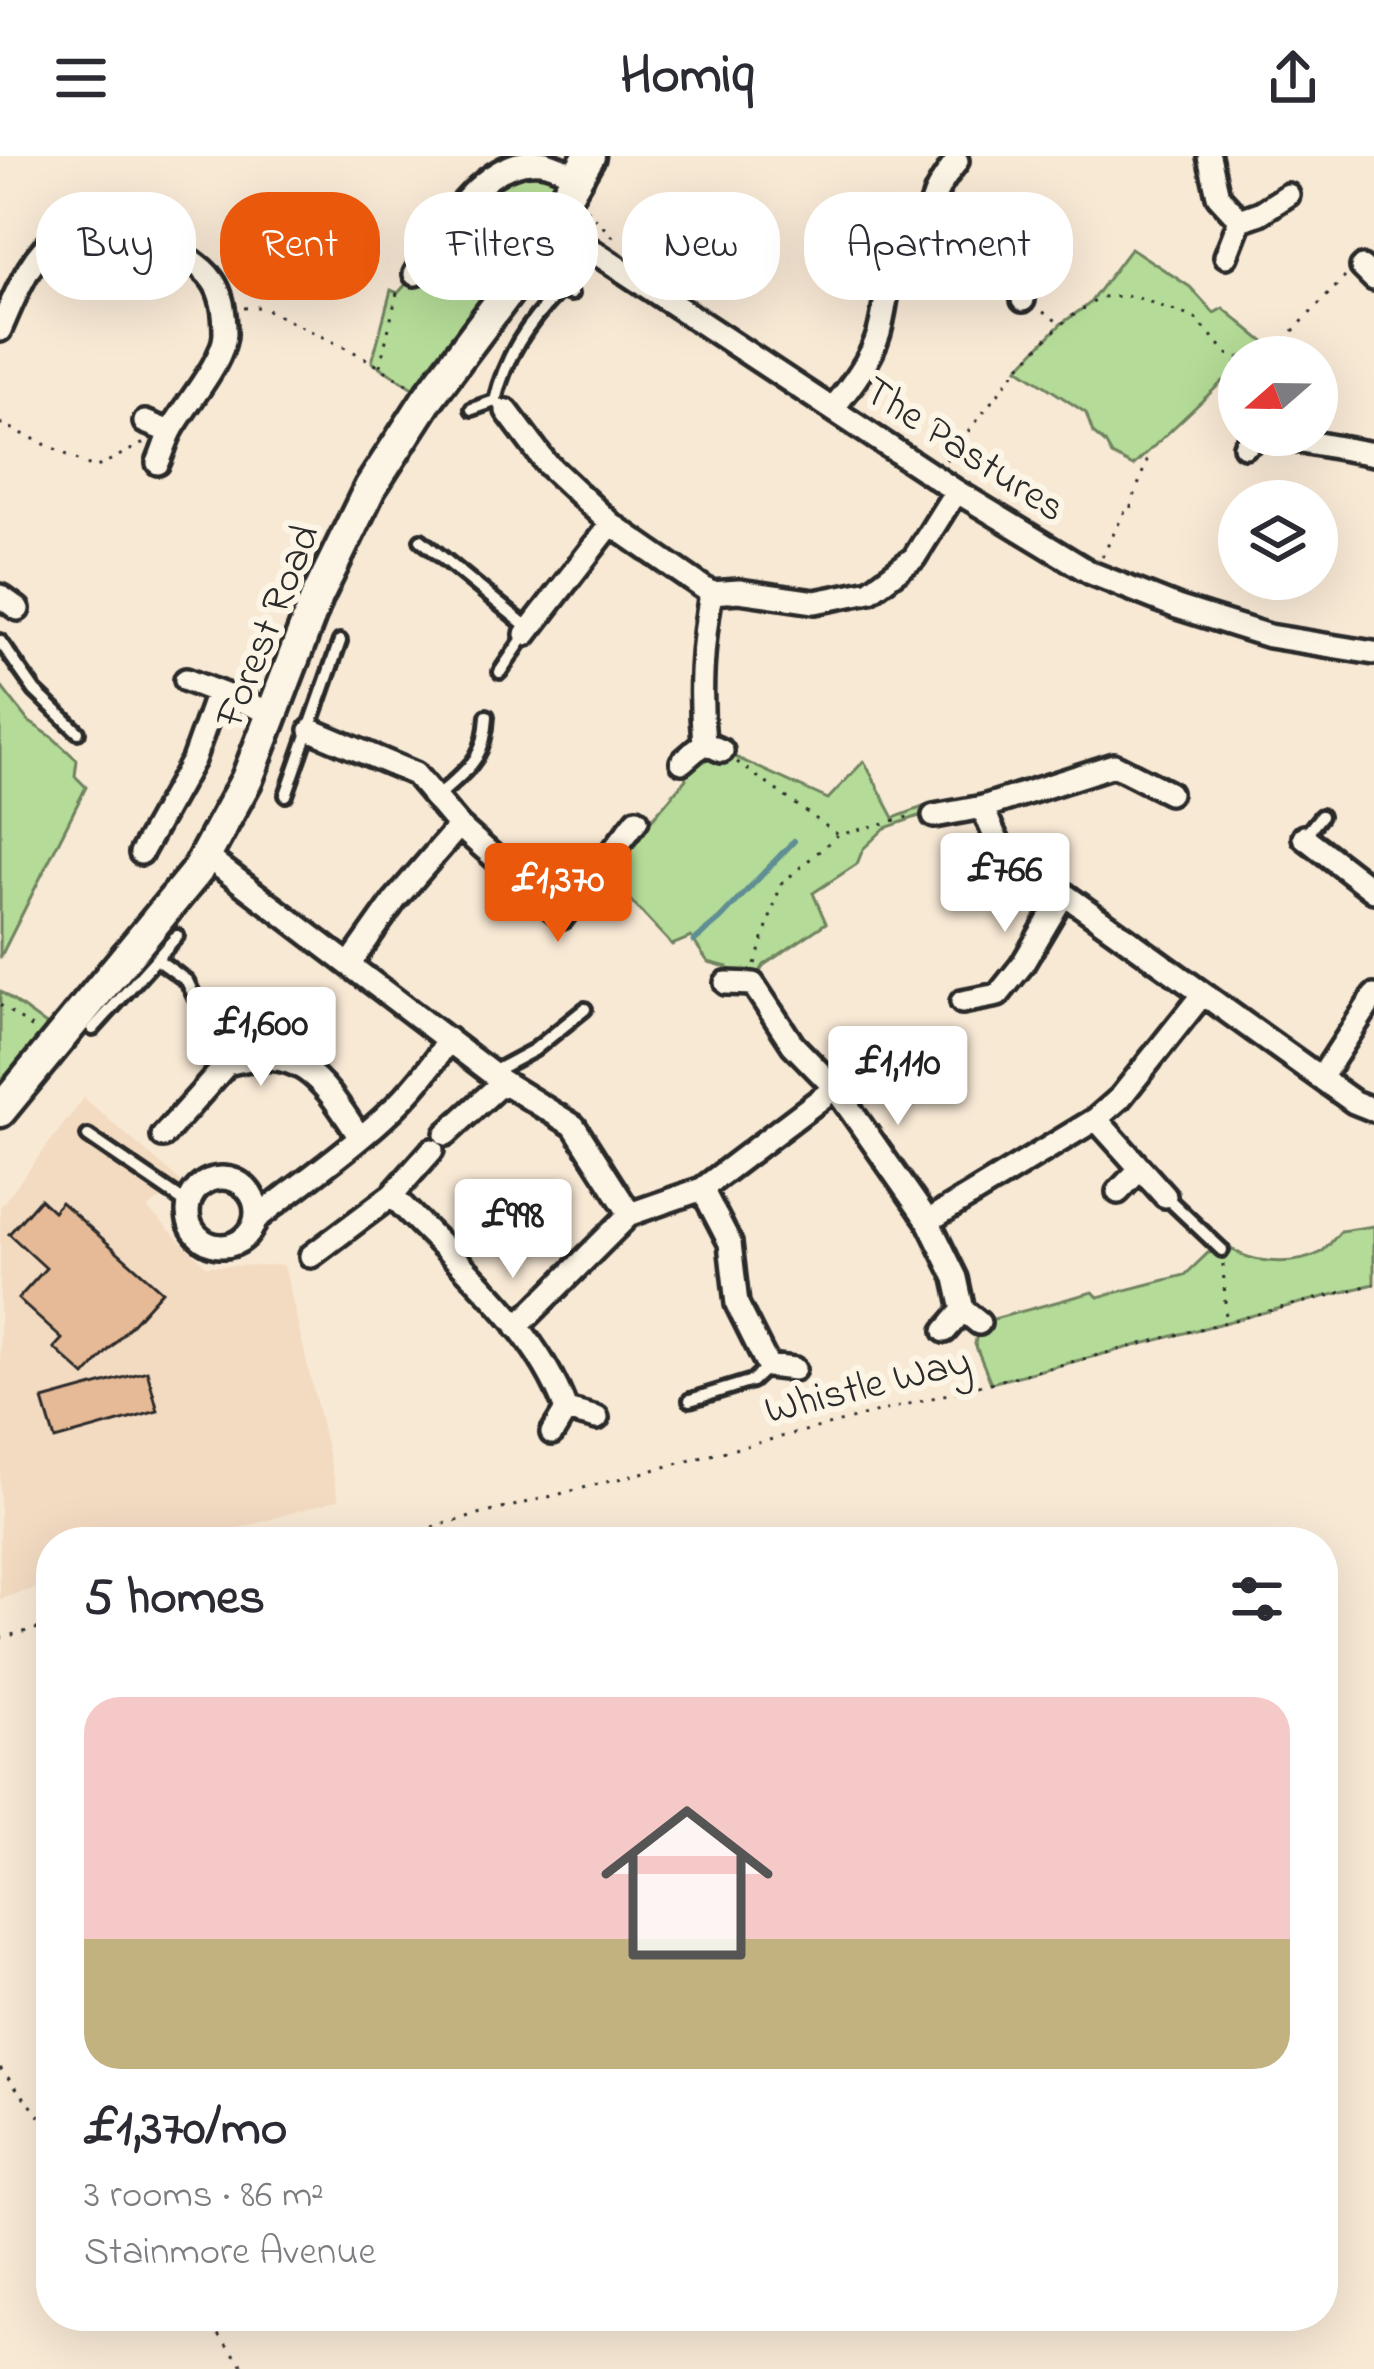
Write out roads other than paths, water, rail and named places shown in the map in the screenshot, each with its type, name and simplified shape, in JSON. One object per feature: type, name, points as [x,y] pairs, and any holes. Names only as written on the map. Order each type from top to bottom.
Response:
[{"type":"street","points":[[1209,156],[1218,196],[1240,220]]},
{"type":"street","points":[[934,192],[957,161]]},
{"type":"street","points":[[479,192],[514,165],[542,162],[582,178]]},
{"type":"street","points":[[1226,256],[1240,220],[1288,195]]},
{"type":"street","points":[[0,330],[9,288],[67,230],[100,224],[135,232],[213,280],[224,311],[225,340],[170,432],[158,463]]},
{"type":"street","name":"The Pastures","points":[[598,254],[934,477],[1091,573],[1269,636],[1374,653]]},
{"type":"street","name":"Forest Road","points":[[0,1111],[206,856],[247,779],[339,548],[370,488],[428,398],[502,300]]},
{"type":"street","points":[[834,407],[878,337],[885,300]]},
{"type":"street","points":[[501,406],[546,463],[611,524],[711,593],[739,591],[815,602],[870,591],[914,558],[956,491]]},
{"type":"street","points":[[145,422],[170,432]]},
{"type":"street","points":[[1338,450],[1374,454]]},
{"type":"street","points":[[528,632],[611,524]]},
{"type":"street","points":[[682,762],[713,747],[699,663],[711,593]]},
{"type":"street","points":[[186,680],[275,714]]},
{"type":"street","points":[[141,853],[193,760],[217,693]]},
{"type":"street","points":[[311,730],[415,774],[459,826],[562,916],[637,820]]},
{"type":"street","points":[[934,817],[983,807],[1114,765],[1169,793]]},
{"type":"street","points":[[983,807],[999,850],[1027,878],[1064,893],[1354,1102],[1374,1110]]},
{"type":"street","points":[[350,964],[395,900],[459,826]]},
{"type":"street","points":[[1304,837],[1374,891]]},
{"type":"street","points":[[206,856],[497,1077],[574,1126],[631,1214]]},
{"type":"street","points":[[962,1002],[998,995],[1022,965],[1064,893]]},
{"type":"street","points":[[726,983],[758,975],[793,1045],[835,1088],[928,1221],[971,1317],[945,1331]]},
{"type":"street","points":[[928,1221],[1096,1119],[1120,1098],[1202,995]]},
{"type":"street","points":[[1321,1078],[1374,996]]},
{"type":"street","points":[[256,1219],[251,1193],[229,1179],[203,1184],[189,1205],[194,1231],[215,1246],[241,1240],[256,1219],[409,1092],[432,1067],[448,1039]]},
{"type":"street","points":[[163,1136],[227,1064],[296,1062],[320,1079],[359,1136]]},
{"type":"street","points":[[311,1256],[392,1196],[497,1077]]},
{"type":"street","points":[[518,1327],[631,1214],[702,1189],[835,1088]]},
{"type":"street","points":[[1096,1119],[1165,1196]]},
{"type":"street","points":[[1118,1192],[1140,1168]]},
{"type":"street","points":[[702,1189],[730,1244],[737,1304],[768,1366],[794,1369]]},
{"type":"street","points":[[392,1196],[518,1327],[556,1382],[566,1410]]},
{"type":"street","points":[[566,1410],[597,1418]]},
{"type":"street","points":[[552,1433],[566,1410]]},
{"type":"lane","points":[[472,410],[501,406],[502,371],[520,338],[552,300]]},
{"type":"lane","points":[[421,540],[528,632],[500,672]]},
{"type":"lane","points":[[0,641],[35,691],[78,733]]},
{"type":"lane","points":[[286,795],[340,641]]},
{"type":"lane","points":[[437,797],[478,759],[485,745],[487,716]]},
{"type":"lane","points":[[1304,837],[1321,816]]},
{"type":"lane","points":[[93,1029],[177,936]]},
{"type":"lane","points":[[158,960],[187,981],[227,1064]]},
{"type":"lane","points":[[497,1077],[586,1009]]},
{"type":"lane","points":[[88,1136],[189,1205]]},
{"type":"lane","points":[[1165,1196],[1222,1250]]},
{"type":"lane","points":[[690,1400],[752,1381],[768,1366]]},
{"type":"waterway","points":[[694,941],[794,841]]}]
